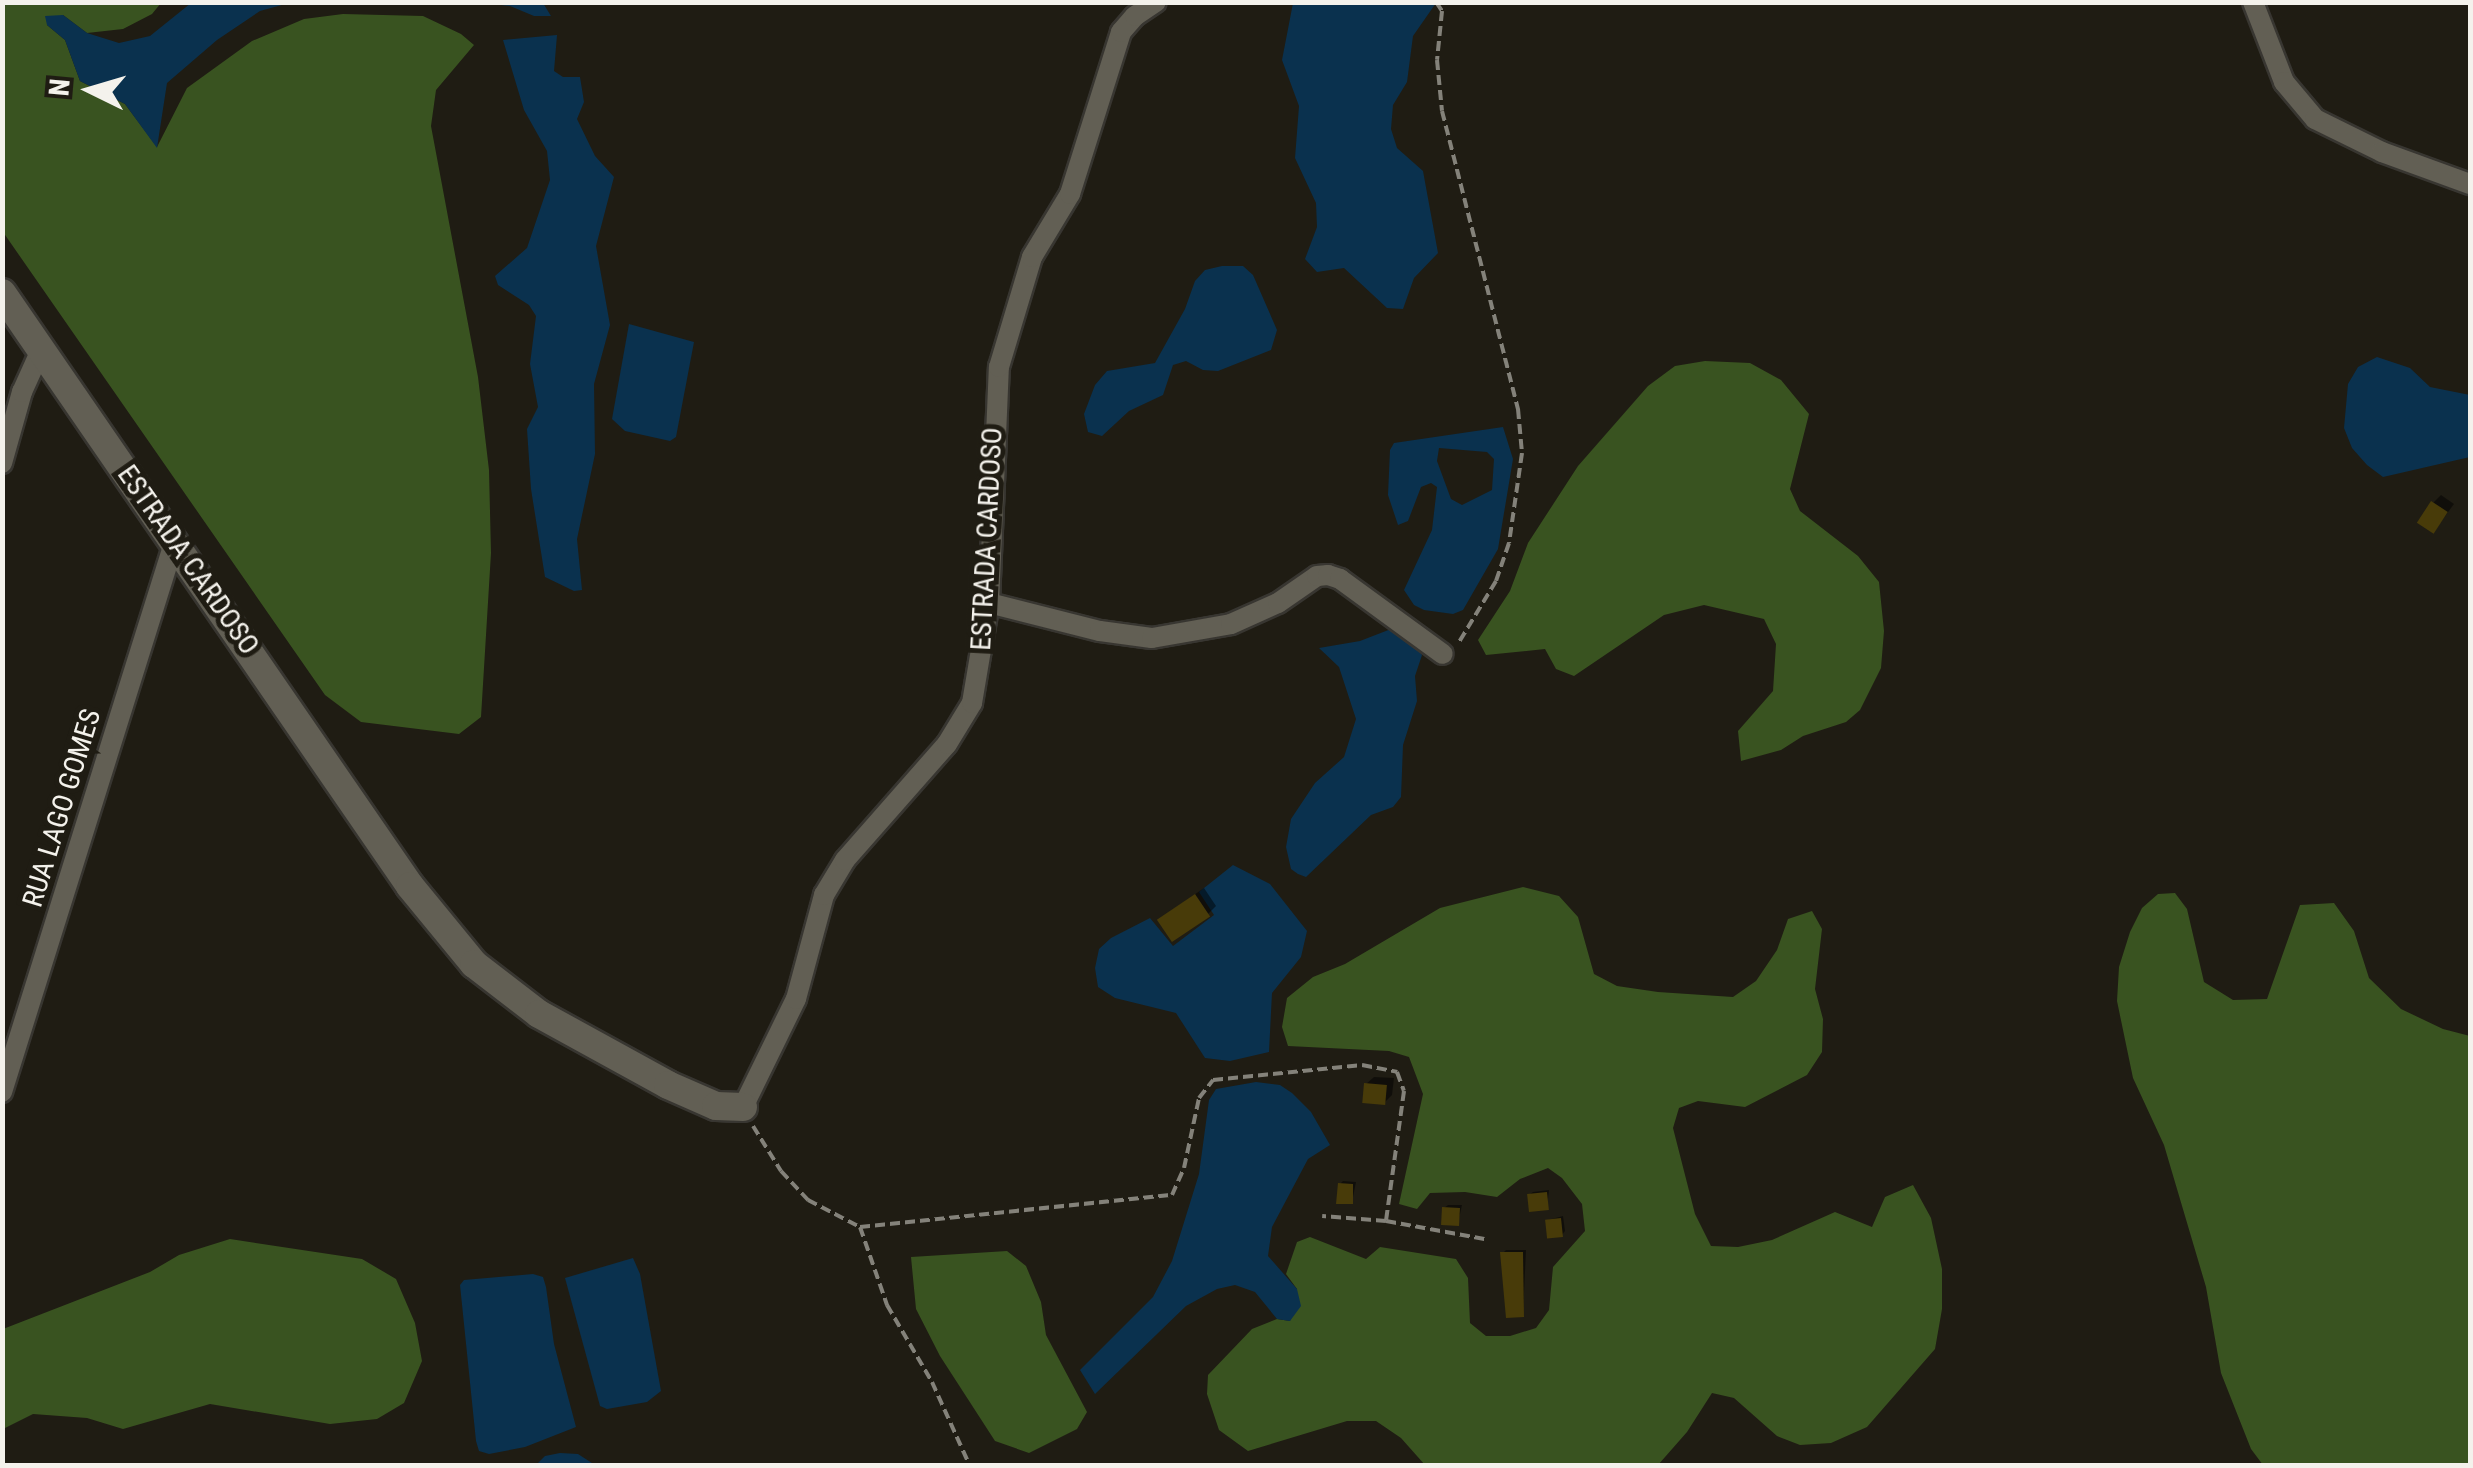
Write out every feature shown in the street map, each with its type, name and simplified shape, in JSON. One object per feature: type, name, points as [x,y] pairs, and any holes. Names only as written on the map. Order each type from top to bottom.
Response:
[{"type":"street","name":"ESTRADA CARDOSO","points":[[2,293],[388,854],[474,964],[539,1014],[668,1085],[716,1106],[743,1107],[796,999],[824,895],[844,860],[947,744],[972,703],[989,603],[994,412],[1004,351],[1032,257],[1070,194],[1121,32],[1135,16],[1156,2]]},
{"type":"street","points":[[2253,2],[2284,82],[2315,119],[2382,152],[2470,184]]},
{"type":"street","points":[[2,463],[22,392],[41,350]]},
{"type":"street","name":"RUA LAGO GOMES","points":[[2,1092],[175,540]]},
{"type":"street","points":[[989,603],[1100,631],[1152,638],[1244,619],[1278,603],[1317,576],[1328,575],[1354,588],[1443,654]]},
{"type":"path","points":[[1436,2],[1442,11],[1438,60],[1442,111],[1518,410],[1522,453],[1508,543],[1496,580],[1468,632],[1443,654]]},
{"type":"path","points":[[743,1107],[763,1146],[808,1200],[860,1227],[1172,1195],[1184,1168],[1200,1098],[1213,1080],[1362,1066],[1397,1072],[1402,1080],[1386,1221]]},
{"type":"path","points":[[1322,1216],[1386,1221],[1484,1239]]},
{"type":"path","points":[[860,1227],[886,1305],[932,1382],[970,1466]]},
{"type":"green space","points":[[3,3],[161,3],[152,14],[123,29],[87,33],[63,15],[47,25],[65,40],[80,81],[125,104],[157,147],[187,88],[252,41],[304,19],[343,14],[423,16],[461,34],[474,45],[436,90],[431,126],[478,377],[489,470],[491,553],[481,717],[459,734],[361,722],[325,695],[3,232]]},
{"type":"green space","points":[[1705,361],[1750,363],[1781,380],[1809,414],[1790,489],[1800,511],[1858,556],[1879,582],[1884,631],[1881,668],[1860,710],[1846,722],[1803,736],[1781,750],[1741,761],[1738,731],[1773,691],[1776,644],[1764,619],[1704,605],[1664,615],[1574,676],[1556,669],[1545,649],[1486,655],[1478,640],[1510,591],[1528,543],[1578,466],[1648,386],[1675,366]]},
{"type":"green space","points":[[1523,887],[1559,896],[1578,917],[1594,974],[1617,986],[1658,992],[1733,997],[1756,981],[1777,950],[1788,919],[1812,911],[1822,929],[1815,989],[1823,1019],[1822,1052],[1807,1075],[1745,1107],[1698,1101],[1679,1108],[1673,1128],[1695,1214],[1711,1246],[1738,1247],[1772,1240],[1835,1212],[1872,1227],[1885,1197],[1913,1185],[1931,1218],[1942,1269],[1942,1309],[1935,1349],[1867,1427],[1831,1443],[1800,1445],[1777,1436],[1734,1398],[1712,1393],[1687,1432],[1658,1465],[1425,1465],[1401,1438],[1376,1421],[1347,1421],[1248,1451],[1219,1430],[1207,1394],[1208,1375],[1252,1329],[1277,1319],[1290,1321],[1297,1289],[1286,1274],[1297,1242],[1310,1237],[1366,1259],[1380,1247],[1456,1259],[1468,1278],[1470,1323],[1486,1336],[1510,1336],[1536,1328],[1549,1310],[1553,1267],[1585,1231],[1582,1204],[1562,1178],[1548,1168],[1520,1179],[1497,1197],[1465,1192],[1430,1193],[1417,1209],[1399,1204],[1423,1094],[1409,1057],[1389,1051],[1288,1046],[1282,1027],[1287,998],[1313,977],[1345,964],[1440,908]]},
{"type":"green space","points":[[2175,893],[2187,909],[2204,982],[2233,1000],[2267,999],[2300,905],[2334,903],[2354,931],[2369,978],[2401,1009],[2443,1029],[2470,1036],[2470,1465],[2263,1465],[2251,1449],[2221,1373],[2206,1287],[2164,1145],[2133,1078],[2117,1001],[2119,967],[2142,908],[2158,894]]},
{"type":"green space","points":[[230,1239],[362,1259],[396,1279],[415,1323],[422,1361],[404,1403],[377,1419],[330,1424],[210,1404],[123,1429],[87,1418],[33,1414],[3,1429],[3,1329],[150,1272],[179,1255]]},
{"type":"green space","points":[[1007,1251],[1026,1266],[1041,1302],[1046,1335],[1087,1412],[1077,1429],[1029,1453],[995,1441],[940,1356],[916,1309],[911,1257]]},
{"type":"water","points":[[191,3],[289,3],[260,11],[217,40],[167,83],[157,148],[125,104],[80,81],[65,40],[47,25],[45,16],[63,15],[87,33],[119,43],[150,36]]},
{"type":"water","points":[[483,3],[543,3],[551,16],[534,16],[510,6]]},
{"type":"water","points":[[1293,3],[1436,3],[1413,36],[1407,82],[1393,105],[1391,129],[1397,148],[1423,171],[1438,253],[1414,278],[1403,309],[1387,308],[1344,268],[1317,272],[1305,259],[1317,227],[1316,203],[1295,158],[1299,106],[1282,60]]},
{"type":"water","points":[[557,35],[554,71],[563,77],[580,77],[584,102],[577,119],[595,156],[614,177],[596,246],[610,325],[594,384],[595,454],[577,539],[582,590],[574,591],[545,577],[531,489],[527,429],[538,407],[530,364],[536,316],[529,305],[498,285],[495,276],[527,248],[550,180],[547,151],[524,110],[503,40]]},
{"type":"water","points":[[1243,266],[1253,275],[1277,330],[1271,350],[1218,371],[1203,370],[1186,361],[1173,365],[1163,395],[1129,411],[1102,436],[1088,432],[1084,414],[1095,385],[1107,371],[1155,363],[1185,309],[1195,281],[1205,270]]},
{"type":"water","points":[[629,324],[694,342],[676,437],[670,441],[625,431],[612,419]]},
{"type":"water","points":[[2377,357],[2410,368],[2430,387],[2470,395],[2470,457],[2383,477],[2367,465],[2352,448],[2344,428],[2348,384],[2358,367]]},
{"type":"water","points":[[1503,427],[1513,459],[1498,549],[1463,610],[1453,614],[1424,610],[1414,605],[1404,590],[1432,530],[1437,487],[1431,483],[1421,487],[1408,521],[1398,525],[1388,495],[1390,450],[1394,443]],"holes":[[[1439,448],[1487,452],[1494,459],[1492,490],[1462,505],[1451,499],[1437,461]]]},
{"type":"water","points":[[1391,629],[1415,644],[1422,655],[1415,676],[1417,701],[1403,745],[1401,797],[1393,807],[1371,815],[1306,877],[1291,869],[1286,847],[1291,819],[1315,783],[1344,757],[1356,719],[1339,667],[1319,648],[1360,641]]},
{"type":"water","points":[[1233,865],[1270,884],[1307,931],[1301,957],[1272,993],[1269,1052],[1230,1061],[1205,1058],[1176,1013],[1115,998],[1098,987],[1095,968],[1099,949],[1111,938],[1150,918],[1173,946],[1214,915],[1199,892]]},
{"type":"water","points":[[1256,1082],[1280,1085],[1292,1093],[1311,1112],[1330,1145],[1308,1159],[1272,1227],[1268,1256],[1297,1289],[1301,1306],[1290,1321],[1277,1319],[1255,1292],[1235,1285],[1217,1289],[1186,1306],[1095,1394],[1080,1370],[1153,1297],[1172,1261],[1199,1174],[1209,1100],[1216,1089]]},
{"type":"water","points":[[633,1258],[640,1274],[661,1391],[647,1402],[607,1409],[600,1406],[565,1278]]},
{"type":"water","points":[[533,1274],[543,1277],[546,1287],[554,1344],[576,1427],[525,1447],[489,1454],[479,1451],[476,1441],[460,1285],[464,1280]]},
{"type":"water","points":[[578,1454],[595,1465],[536,1465],[545,1456]]},
{"type":"building","points":[[2431,501],[2448,512],[2434,534],[2417,523]]},
{"type":"building","points":[[1195,894],[1210,916],[1172,942],[1157,920]]},
{"type":"building","points":[[1364,1083],[1387,1085],[1385,1105],[1362,1103]]},
{"type":"building","points":[[1338,1183],[1353,1184],[1353,1204],[1336,1204]]},
{"type":"building","points":[[1547,1192],[1549,1210],[1529,1212],[1527,1194]]},
{"type":"building","points":[[1442,1207],[1460,1208],[1459,1226],[1441,1225]]},
{"type":"building","points":[[1561,1218],[1563,1237],[1547,1239],[1545,1220]]},
{"type":"building","points":[[1500,1252],[1523,1252],[1524,1317],[1506,1318]]}]
